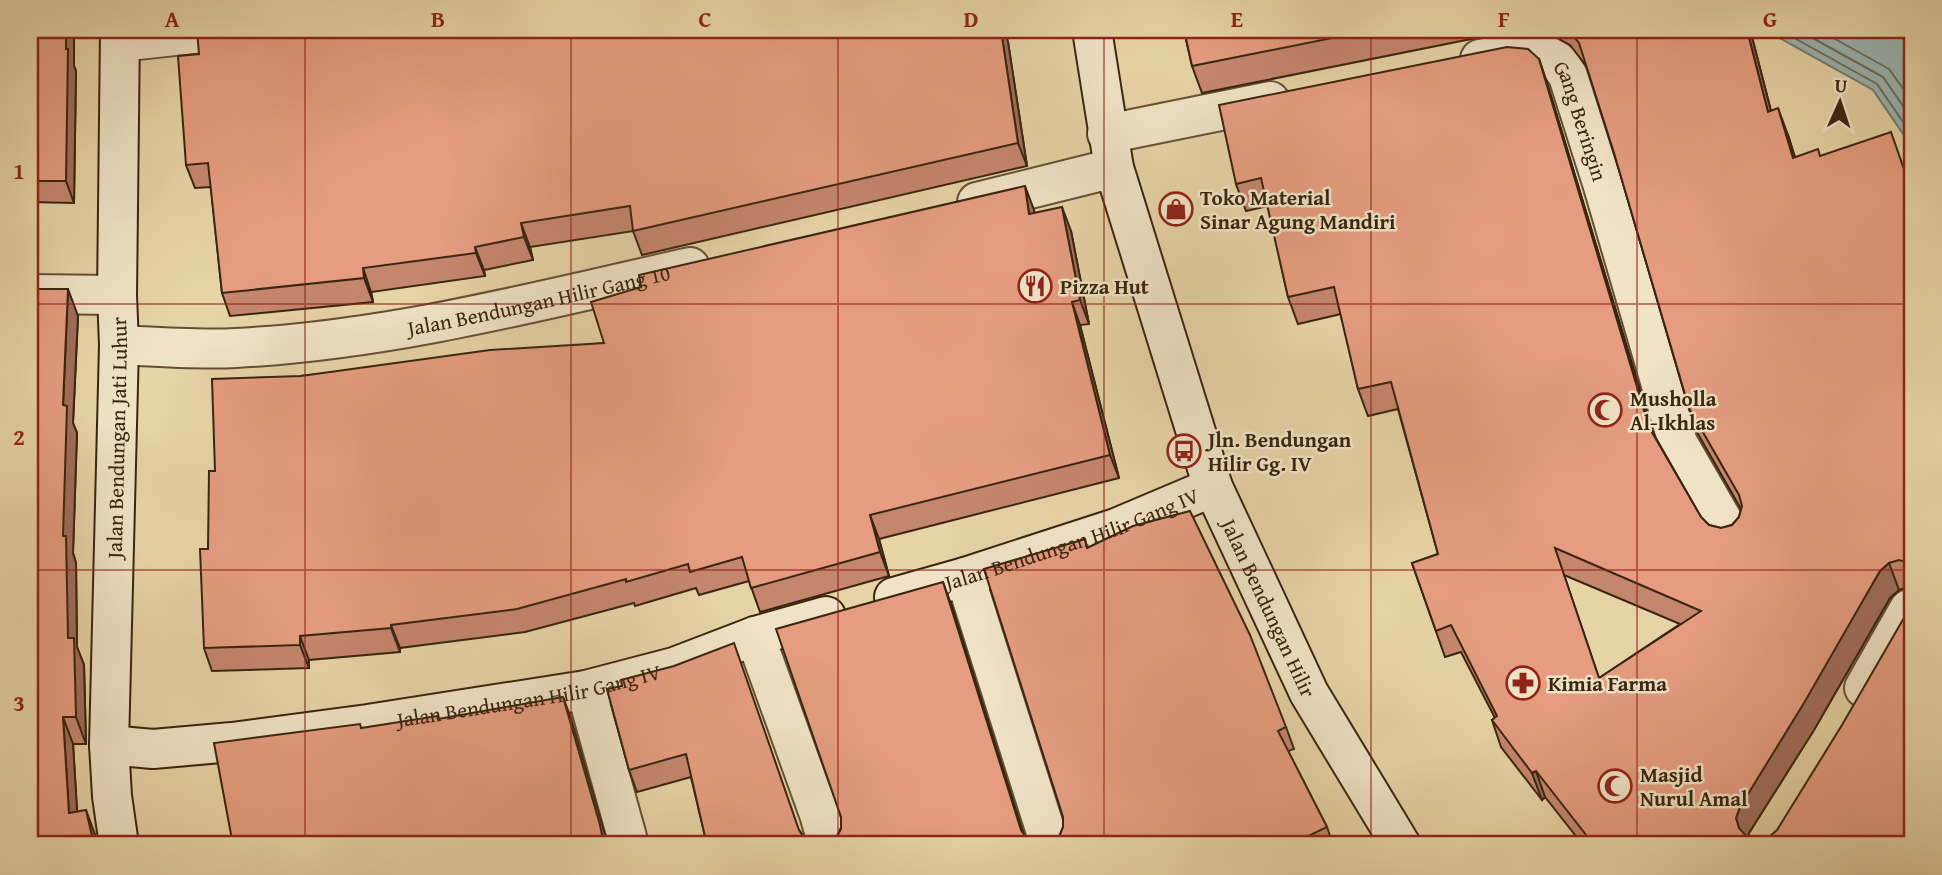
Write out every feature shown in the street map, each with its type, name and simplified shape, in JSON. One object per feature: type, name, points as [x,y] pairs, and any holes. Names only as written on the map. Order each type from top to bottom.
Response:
[{"type":"street","points":[[120,36],[229,30]]},
{"type":"street","name":"Jalan Bendungan Hilir","points":[[1092,30],[1110,151],[1213,487],[1309,693],[1401,845]]},
{"type":"street","name":"Jalan Bendungan Jati Luhur","points":[[119,845],[108,745],[119,345],[117,295],[120,36]]},
{"type":"street","name":"Gang Beringin","points":[[1447,66],[1515,52],[1534,52],[1557,61],[1568,76],[1678,443],[1730,533]]},
{"type":"street","points":[[947,209],[1110,151],[1297,96]]},
{"type":"street","name":"Jalan Bendungan Hilir Gang 10","points":[[119,345],[235,348],[387,333],[509,309],[719,260]]},
{"type":"street","points":[[30,294],[117,295]]},
{"type":"street","name":"Jalan Bendungan Hilir Gang IV","points":[[108,745],[153,749],[232,742],[586,690],[674,667],[755,636],[965,576],[1116,528],[1213,487]]},
{"type":"street","points":[[965,576],[1050,845]]},
{"type":"street","points":[[1847,717],[1909,609]]},
{"type":"street","points":[[755,636],[828,845]]},
{"type":"street","points":[[586,690],[627,837]]},
{"type":"water","points":[[1765,30],[1912,30],[1912,147],[1873,90]]},
{"type":"building","points":[[30,30],[66,30],[66,181],[30,181]]},
{"type":"building","points":[[313,30],[314,34],[359,30],[1001,30],[1018,143],[633,231],[630,206],[521,223],[524,237],[475,247],[476,253],[363,268],[364,278],[222,293],[208,163],[186,165],[178,56],[199,54],[197,31]]},
{"type":"building","points":[[1184,30],[1372,30],[1192,66]]},
{"type":"building","points":[[1569,30],[1662,30],[1662,35],[1682,30],[1747,30],[1768,112],[1778,108],[1793,158],[1818,149],[1820,156],[1891,132],[1905,172],[1912,179],[1912,566],[1899,560],[1889,563],[1880,571],[1736,818],[1739,828],[1746,836],[1758,840],[1769,837],[1777,830],[1912,604],[1912,845],[1594,845],[1536,771],[1532,773],[1492,720],[1497,716],[1451,625],[1436,631],[1412,563],[1438,554],[1391,382],[1358,389],[1334,287],[1288,297],[1261,178],[1236,184],[1219,105],[1507,47],[1528,49],[1539,59],[1649,427],[1701,517],[1709,525],[1721,528],[1732,525],[1739,517],[1742,506],[1739,495],[1689,408],[1579,43]],"holes":[[[1555,548],[1701,611],[1599,678]]]},
{"type":"building","points":[[1025,186],[1029,214],[1062,207],[1080,300],[1072,302],[1110,455],[870,515],[880,552],[751,588],[742,557],[690,572],[688,564],[517,609],[391,625],[391,628],[300,636],[300,645],[204,648],[200,549],[208,549],[209,471],[215,471],[212,379],[301,376],[490,350],[604,343],[591,302],[641,287],[639,275]]},
{"type":"building","points":[[30,289],[68,289],[63,405],[67,406],[63,536],[66,536],[68,638],[74,638],[76,717],[63,717],[69,813],[86,810],[94,845],[30,845]]},
{"type":"building","points":[[1190,511],[1250,635],[1286,727],[1278,731],[1327,827],[1290,845],[1038,845],[1048,844],[1059,837],[1063,817],[984,569],[1085,539],[1087,548],[1133,526]]},
{"type":"building","points":[[943,582],[1021,830],[1028,840],[1038,845],[707,845],[686,754],[629,770],[607,689],[622,686],[621,680],[674,666],[734,643],[799,830],[805,839],[814,844],[827,844],[836,838],[841,829],[841,817],[776,629]]},
{"type":"building","points":[[563,697],[604,845],[233,845],[214,743],[360,724],[361,728],[437,716],[438,719]]},
{"type":"place","name":"Toko Material Sinar Agung Mandiri","points":[[1176,209]]},
{"type":"place","name":"Pizza Hut","points":[[1035,286]]},
{"type":"place","name":"Musholla Al-Ikhlas","points":[[1605,410]]},
{"type":"place","name":"Jln. Bendungan Hilir Gg. IV","points":[[1184,451]]},
{"type":"place","name":"Kimia Farma","points":[[1523,683]]},
{"type":"place","name":"Masjid Nurul Amal","points":[[1615,786]]}]
